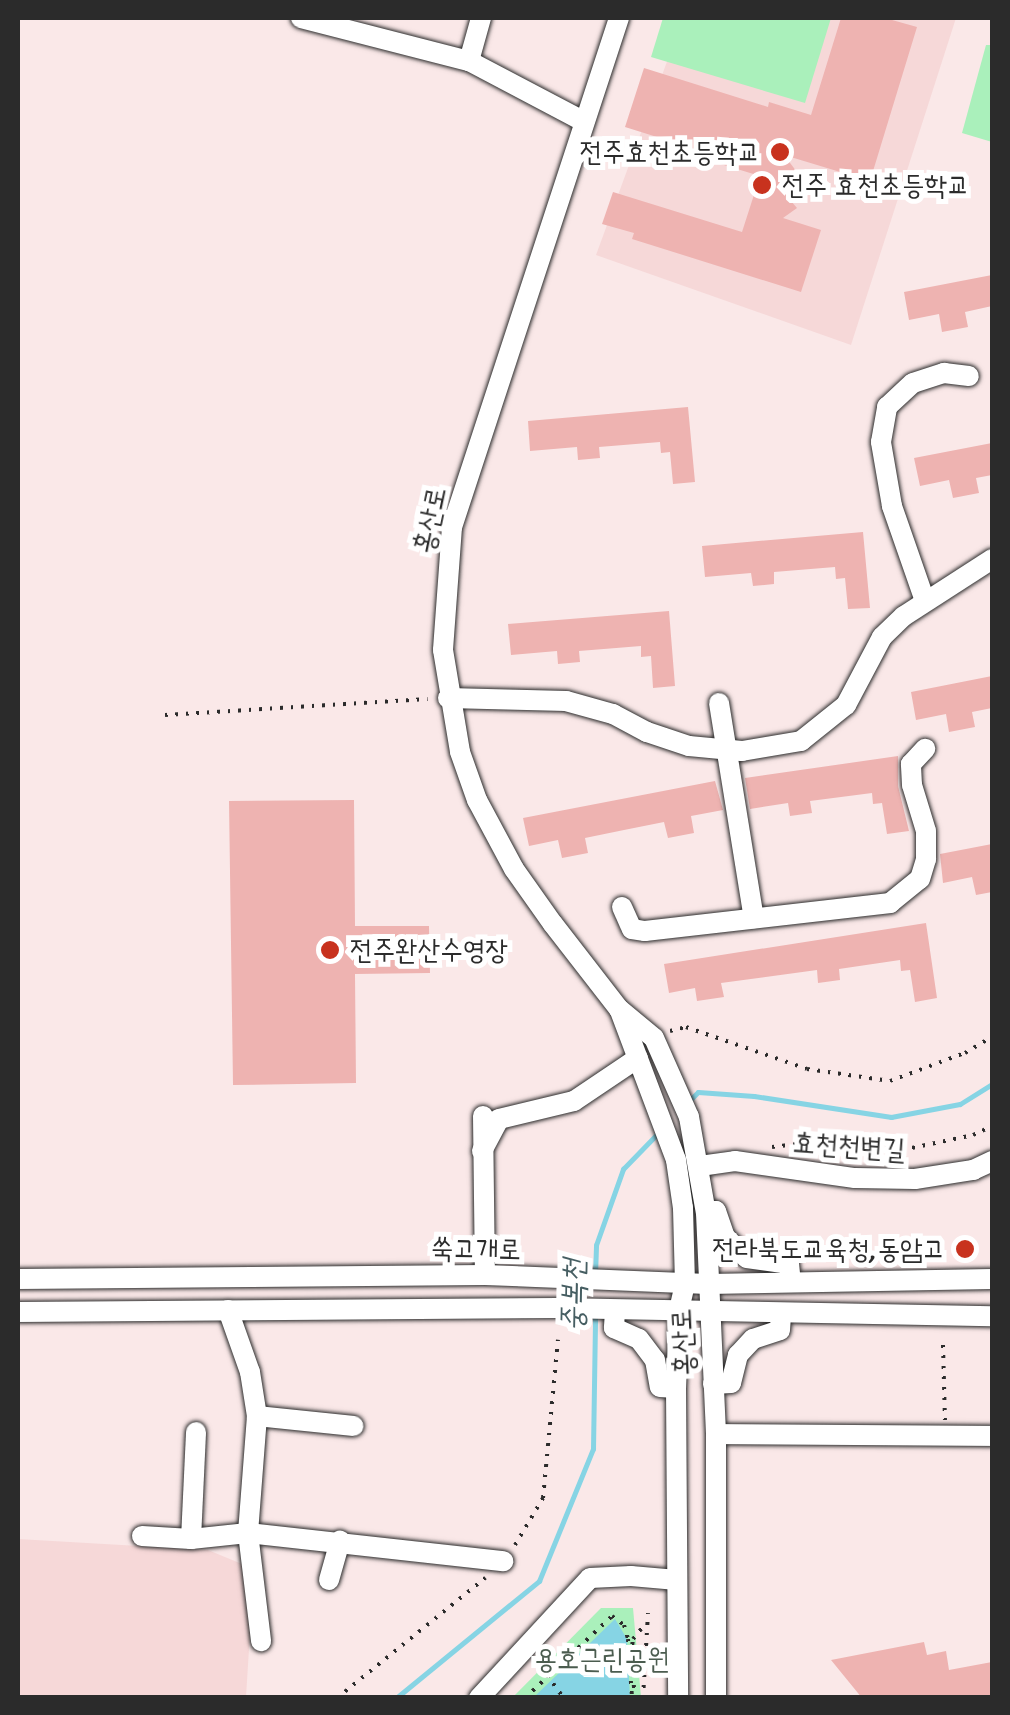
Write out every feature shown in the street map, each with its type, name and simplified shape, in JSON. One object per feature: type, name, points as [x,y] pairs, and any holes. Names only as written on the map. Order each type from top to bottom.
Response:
[{"type":"street","points":[[300,18],[469,61],[583,121]]},
{"type":"street","points":[[469,61],[481,18]]},
{"type":"street","name":"홍산로","points":[[618,18],[452,526],[443,598],[448,698],[476,800],[514,870],[619,1009],[654,1038],[698,1157],[706,1213],[716,1434],[716,1698]]},
{"type":"street","points":[[926,601],[892,506],[882,442],[887,407],[913,383],[944,374],[970,376]]},
{"type":"street","points":[[448,698],[566,701],[614,714],[647,732],[690,746],[725,749],[801,741],[846,705],[882,637],[926,601],[992,559]]},
{"type":"street","points":[[719,703],[754,918]]},
{"type":"street","points":[[622,907],[632,929],[645,931],[890,903],[913,886],[926,859],[926,831],[912,785],[911,764],[926,748]]},
{"type":"street","name":"홍산로","points":[[619,1009],[676,1160],[684,1208],[685,1284],[679,1311],[676,1388],[678,1698]]},
{"type":"street","points":[[482,1152],[499,1119],[574,1101],[638,1058]]},
{"type":"street","points":[[483,1116],[485,1276]]},
{"type":"street","name":"효천천변길","points":[[698,1157],[820,1174],[915,1179],[974,1170],[992,1161]]},
{"type":"street","points":[[706,1213],[716,1211],[724,1237],[747,1258],[789,1264],[791,1282]]},
{"type":"street","name":"쑥고개로","points":[[18,1279],[485,1276],[685,1284],[992,1280]]},
{"type":"street","points":[[18,1312],[558,1308],[992,1316]]},
{"type":"street","points":[[228,1310],[250,1372],[257,1416],[248,1533],[261,1641]]},
{"type":"street","points":[[621,1311],[614,1328],[628,1333],[655,1360],[660,1387],[676,1388]]},
{"type":"street","points":[[713,1384],[731,1384],[738,1355],[753,1339],[780,1330],[781,1314]]},
{"type":"street","points":[[257,1416],[353,1426]]},
{"type":"street","points":[[191,1539],[196,1432]]},
{"type":"street","points":[[716,1434],[992,1436]]},
{"type":"street","points":[[142,1536],[191,1539],[248,1533],[340,1540],[503,1561]]},
{"type":"street","points":[[329,1580],[340,1540]]},
{"type":"street","points":[[479,1698],[590,1578],[677,1580]]},
{"type":"path","points":[[165,714],[448,698]]},
{"type":"path","points":[[654,1038],[686,1027],[808,1069],[890,1081],[965,1053],[992,1037]]},
{"type":"path","points":[[768,1149],[784,1143],[822,1141],[902,1150],[973,1136],[992,1126]]},
{"type":"path","points":[[943,1346],[946,1425]]},
{"type":"path","points":[[643,1698],[648,1612]]},
{"type":"path","points":[[525,1698],[612,1616],[617,1616],[628,1639],[634,1698]]},
{"type":"path","points":[[634,1698],[633,1640],[646,1623]]},
{"type":"path","points":[[548,1675],[564,1698]]},
{"type":"shaded area","name":"전주 효천초등학교","points":[[683,18],[956,18],[851,345],[596,255]]},
{"type":"shaded area","points":[[18,1539],[208,1550],[254,1569],[246,1697],[18,1697]]},
{"type":"green space","points":[[663,18],[831,18],[805,103],[651,57]]},
{"type":"green space","points":[[986,45],[992,45],[992,142],[962,133]]},
{"type":"green space","name":"용호근린공원","points":[[601,1608],[633,1608],[641,1697],[512,1698]]},
{"type":"water","points":[[615,1619],[627,1639],[630,1697],[534,1697]]},
{"type":"building","name":"전주효천초등학교","points":[[841,18],[885,18],[917,27],[870,181],[784,155],[803,180],[795,186],[800,194],[791,201],[797,208],[783,218],[821,230],[801,292],[632,239],[634,233],[602,224],[613,192],[742,232],[760,176],[655,144],[657,137],[625,127],[644,68],[768,107],[769,102],[811,115]]},
{"type":"building","points":[[992,275],[992,306],[965,312],[968,327],[942,332],[939,314],[909,320],[904,292]]},
{"type":"building","points":[[688,407],[695,482],[673,484],[670,452],[661,453],[660,442],[599,447],[600,458],[578,460],[577,447],[530,451],[528,421]]},
{"type":"building","points":[[992,443],[992,475],[976,478],[979,493],[953,498],[949,480],[920,486],[914,458]]},
{"type":"building","points":[[863,532],[870,608],[848,609],[845,578],[836,579],[835,567],[774,572],[774,584],[753,586],[751,573],[705,577],[702,546]]},
{"type":"building","points":[[669,611],[675,686],[653,688],[651,656],[641,657],[641,646],[579,651],[580,662],[558,664],[557,651],[511,655],[508,624]]},
{"type":"building","points":[[992,676],[992,708],[972,712],[975,727],[949,732],[946,714],[916,720],[911,692]]},
{"type":"building","points":[[898,756],[898,786],[909,831],[887,834],[882,803],[873,804],[872,793],[810,801],[812,813],[790,816],[788,803],[750,809],[745,778]]},
{"type":"building","points":[[715,781],[723,810],[691,816],[694,833],[668,838],[664,822],[585,838],[588,853],[562,858],[558,840],[529,846],[523,818]]},
{"type":"building","name":"전주완산수영장","points":[[354,800],[355,926],[429,926],[430,973],[355,974],[356,1083],[233,1085],[229,801]]},
{"type":"building","points":[[992,844],[992,892],[976,895],[972,877],[943,883],[940,854]]},
{"type":"building","points":[[926,923],[937,998],[915,1002],[910,970],[901,971],[900,960],[839,969],[840,980],[818,983],[817,970],[721,983],[724,997],[697,1001],[695,988],[669,993],[664,964]]},
{"type":"building","points":[[924,1642],[927,1655],[946,1651],[949,1670],[992,1662],[992,1698],[862,1698],[831,1660]]},
{"type":"waterway","name":"중복천","points":[[688,1102],[698,1092],[754,1096],[891,1117],[960,1104],[992,1084]]},
{"type":"waterway","name":"중복천","points":[[595,1275],[596,1245],[623,1169],[660,1131]]},
{"type":"waterway","name":"중복천","points":[[396,1698],[539,1581],[593,1449],[595,1316]]},
{"type":"place","name":"전주효천초등학교","points":[[780,152]]},
{"type":"place","name":"전주 효천초등학교","points":[[762,185]]},
{"type":"place","name":"전주완산수영장","points":[[330,950]]},
{"type":"place","name":"전라북도교육청,동암고","points":[[965,1249]]}]
